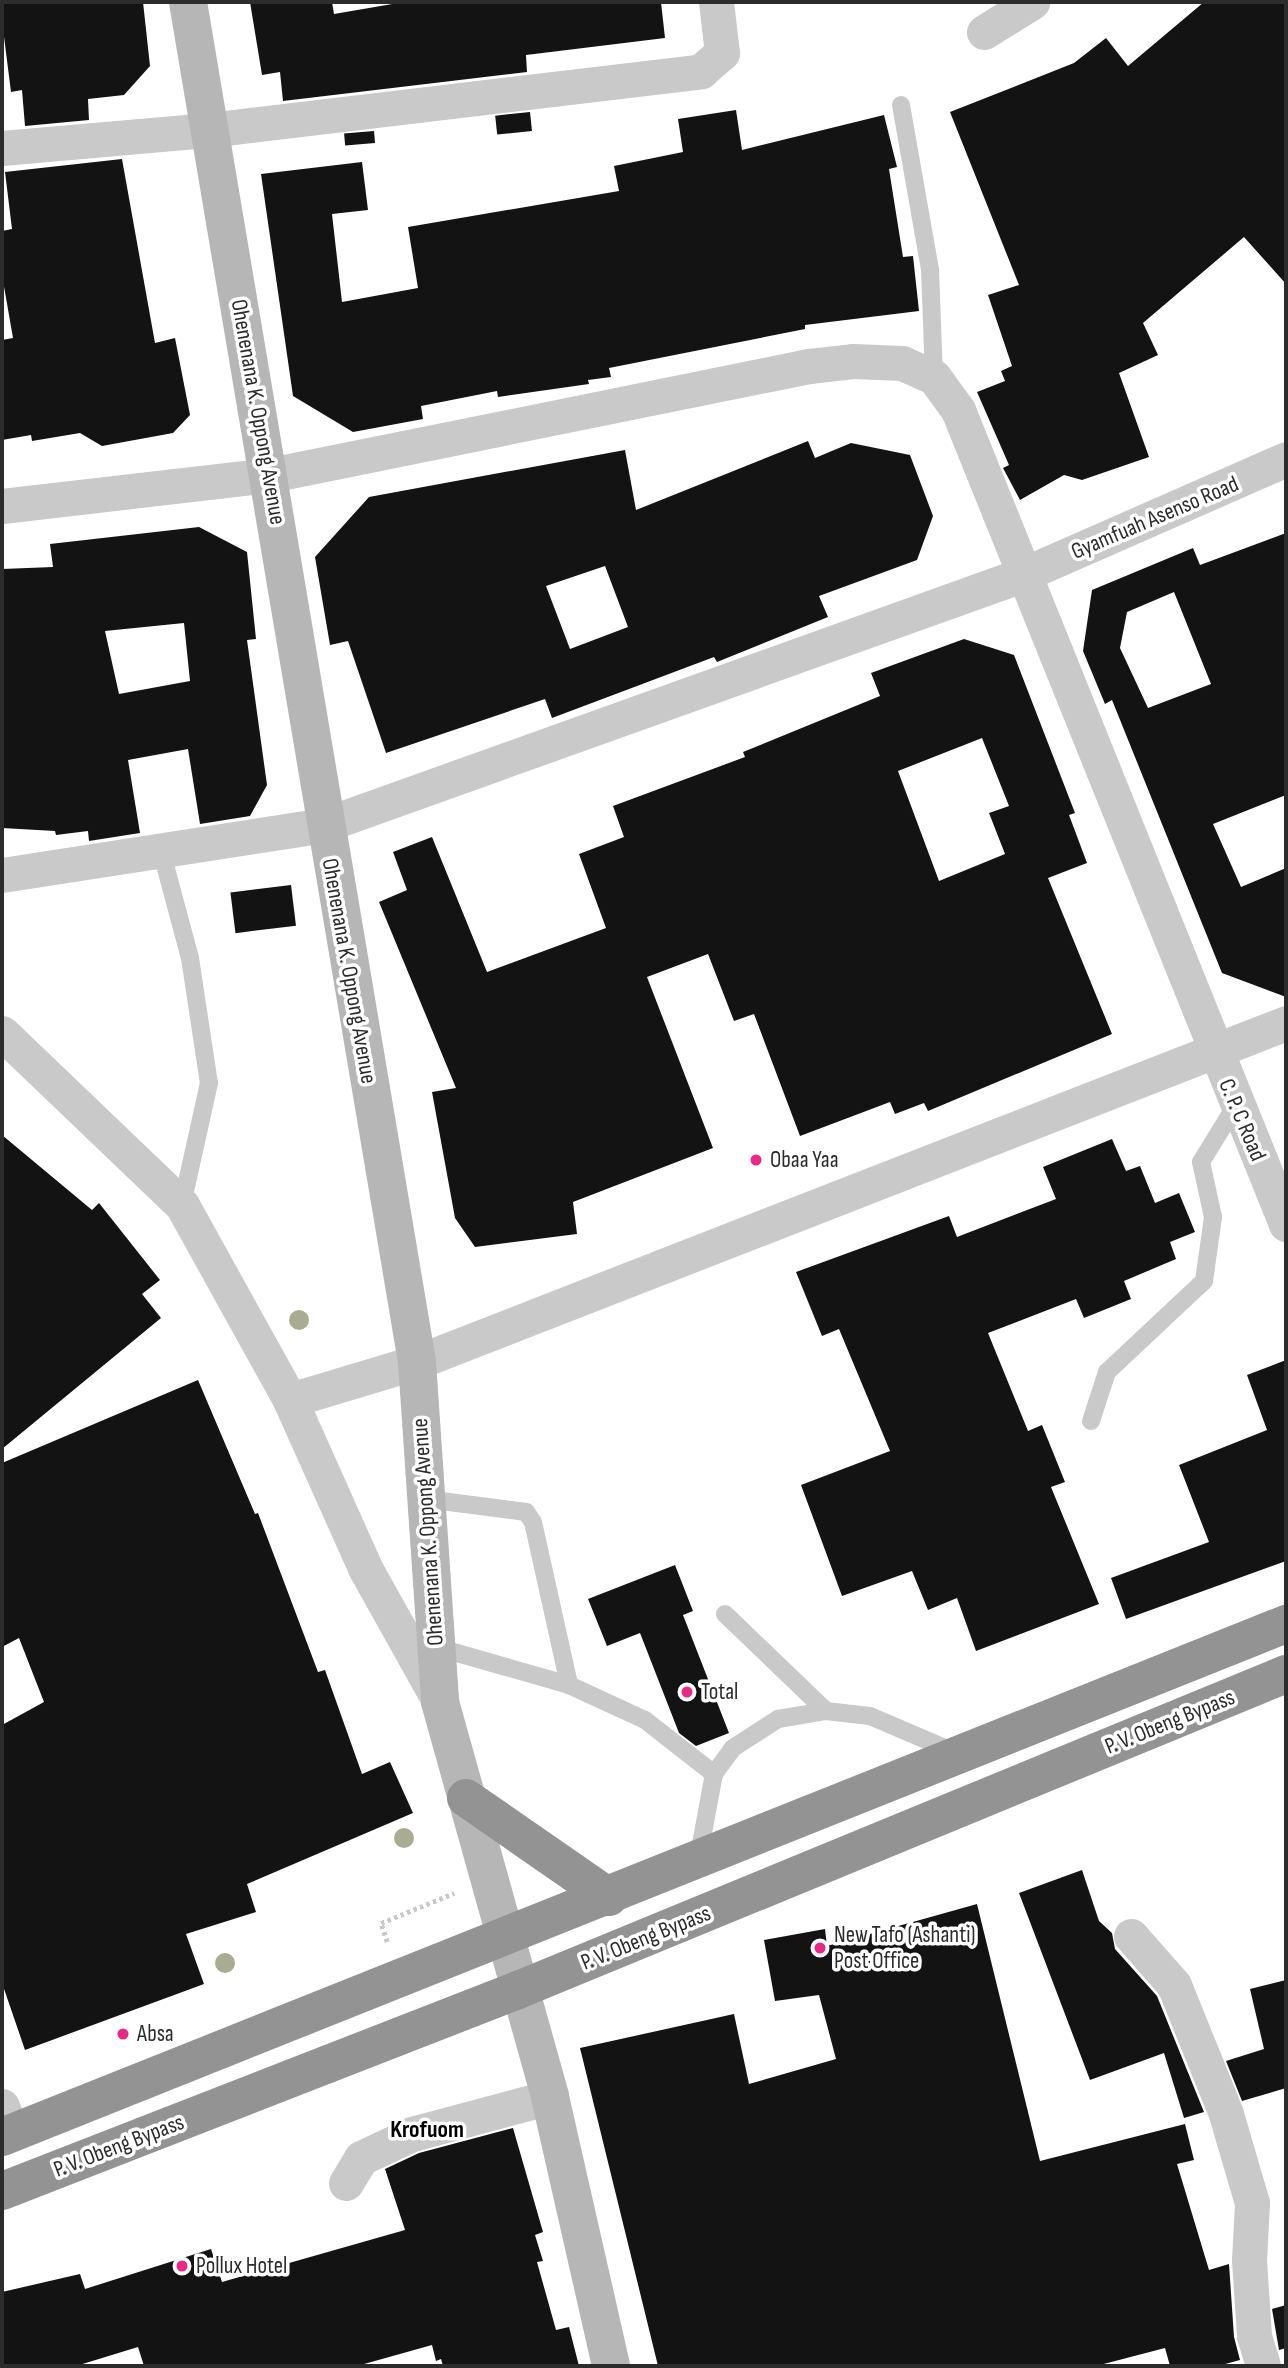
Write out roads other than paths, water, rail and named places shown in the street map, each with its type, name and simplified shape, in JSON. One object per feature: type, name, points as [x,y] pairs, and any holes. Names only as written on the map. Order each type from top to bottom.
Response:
[{"type":"highway","name":"P. V. Obeng Bypass","points":[[5,2125],[505,1939],[1286,1624]]},
{"type":"highway","name":"P. V. Obeng Bypass","points":[[2,2191],[518,1990],[1286,1674]]},
{"type":"highway","points":[[466,1798],[609,1897]]},
{"type":"street","name":"Ohenenana K. Oppong Avenue","points":[[188,2],[270,475],[324,825],[417,1362],[440,1702],[518,1990],[550,2097],[611,2366]]},
{"type":"street","points":[[2,148],[209,130],[701,71],[722,53],[716,2]]},
{"type":"street","points":[[984,32],[1032,2]]},
{"type":"street","points":[[2,506],[270,475],[809,366],[853,361],[902,363],[934,377]]},
{"type":"street","name":"C. P. C Road","points":[[934,377],[958,410],[1215,1054],[1286,1224]]},
{"type":"street","name":"Gyamfuah Asenso Road","points":[[2,875],[324,825],[1022,575],[1286,459]]},
{"type":"street","points":[[290,1400],[417,1362],[1215,1054],[1286,1023]]},
{"type":"street","points":[[2,1032],[182,1205],[290,1400],[365,1568],[440,1702]]},
{"type":"street","points":[[1131,1936],[1174,1985],[1226,2114],[1252,2203],[1253,2323],[1263,2366]]},
{"type":"street","points":[[346,2183],[361,2158],[412,2134],[550,2097]]},
{"type":"lane","points":[[901,105],[930,269],[934,377]]},
{"type":"lane","points":[[161,850],[190,958],[209,1083],[182,1205]]},
{"type":"lane","points":[[1091,1421],[1107,1372],[1204,1281],[1213,1217],[1201,1162],[1236,1105]]},
{"type":"lane","points":[[426,1499],[526,1512],[533,1522],[569,1685]]},
{"type":"lane","points":[[725,1614],[826,1712]]},
{"type":"lane","points":[[436,1647],[569,1685],[645,1720],[714,1774]]},
{"type":"lane","points":[[698,1861],[714,1774],[733,1748],[778,1719],[826,1712],[870,1716],[961,1755]]},
{"type":"place","name":"Obaa Yaa","points":[[756,1160]]},
{"type":"place","name":"Total","points":[[687,1692]]},
{"type":"place","name":"New Tafo (Ashanti) Post Office","points":[[820,1948]]},
{"type":"place","name":"Absa","points":[[123,2034]]},
{"type":"place","name":"Pollux Hotel","points":[[182,2266]]},
{"type":"district","name":"Krofuom","points":[[427,2130]]}]
